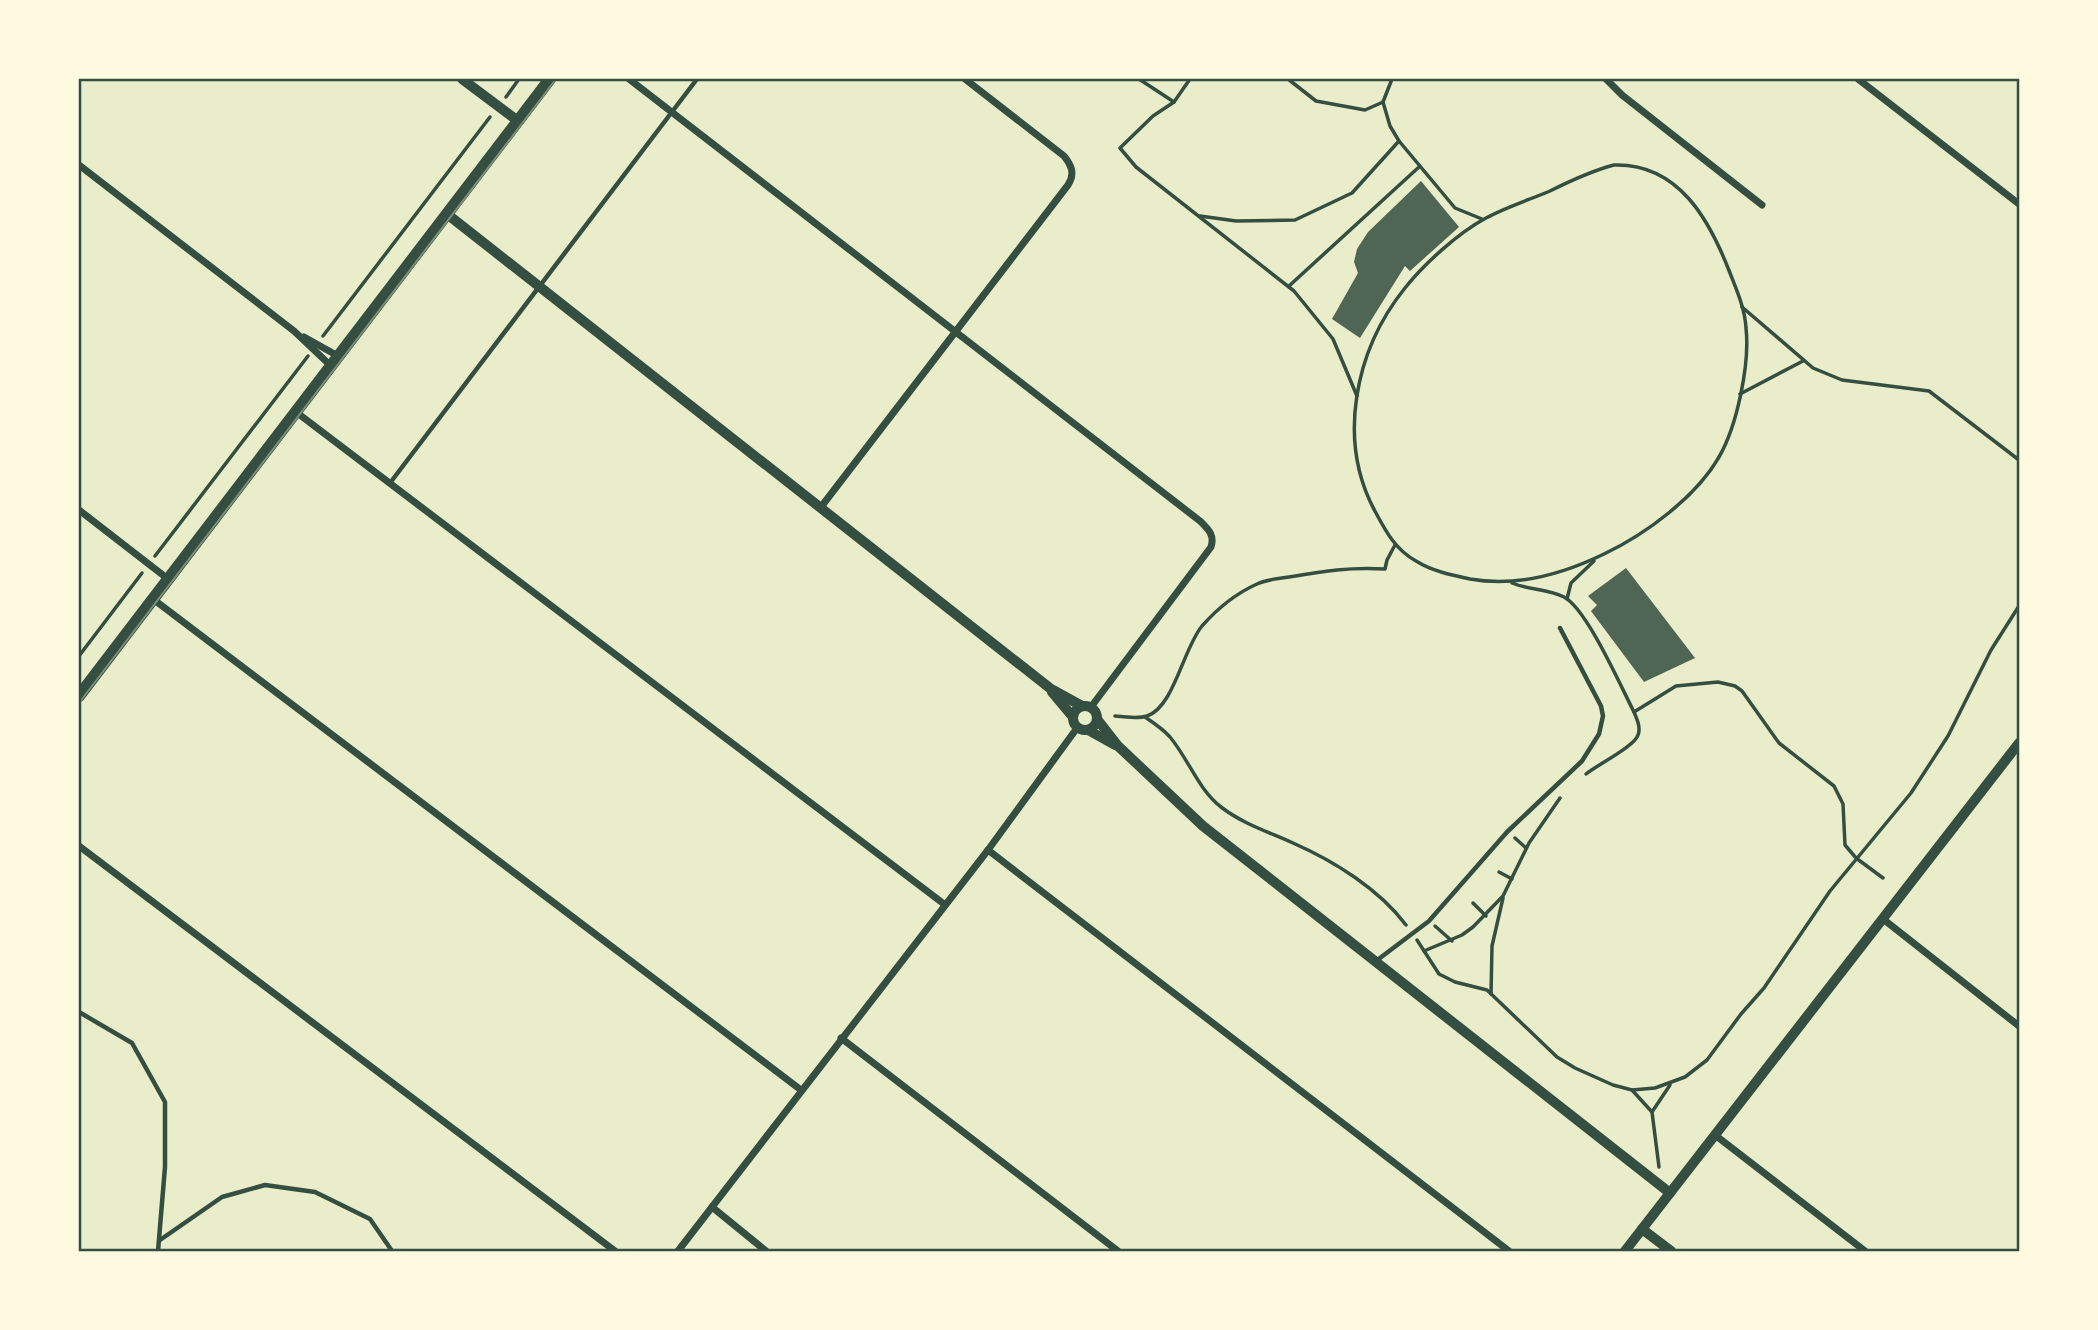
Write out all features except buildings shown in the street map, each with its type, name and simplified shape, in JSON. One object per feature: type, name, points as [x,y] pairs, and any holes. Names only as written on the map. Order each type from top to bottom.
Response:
[{"type":"main road","points":[[79,696],[550,79]]},
{"type":"street","points":[[462,79],[518,121]]},
{"type":"street","points":[[629,79],[1200,521],[1213,540],[1207,553],[1112,678],[1086,707],[1075,710],[1079,725],[1052,764],[678,1251]]},
{"type":"street","points":[[821,508],[1068,185],[1073,173],[1064,156],[965,79]]},
{"type":"street","points":[[1606,79],[1622,95],[1762,205]]},
{"type":"street","points":[[1858,79],[2019,204]]},
{"type":"street","points":[[79,165],[335,361]]},
{"type":"street","points":[[447,214],[1051,689],[1096,712],[1097,719],[1118,747],[1203,826],[1670,1193]]},
{"type":"street","points":[[315,347],[335,361]]},
{"type":"street","points":[[296,412],[944,904]]},
{"type":"street","points":[[79,510],[168,579]]},
{"type":"street","points":[[153,598],[801,1090]]},
{"type":"street","points":[[1051,689],[1079,725],[1118,747]]},
{"type":"street","points":[[1079,725],[1094,726],[1097,719]]},
{"type":"street","points":[[1625,1251],[2019,743]]},
{"type":"street","points":[[79,846],[615,1251]]},
{"type":"street","points":[[988,850],[1509,1251]]},
{"type":"street","points":[[1883,919],[2019,1026]]},
{"type":"street","points":[[841,1038],[1118,1251]]},
{"type":"street","points":[[1715,1135],[1865,1251]]},
{"type":"street","points":[[712,1207],[766,1251]]},
{"type":"street","points":[[1642,1229],[1671,1251]]},
{"type":"lane","points":[[389,483],[697,79]]},
{"type":"lane","points":[[1376,961],[1429,921],[1507,832],[1582,761],[1599,734],[1603,716],[1601,706],[1560,628]]},
{"type":"lane","points":[[79,1012],[132,1043],[165,1101],[165,1167],[158,1251]]},
{"type":"lane","points":[[159,1240],[222,1197],[265,1185],[316,1192],[370,1219],[392,1251]]},
{"type":"path","points":[[505,98],[519,79]]},
{"type":"path","points":[[1139,79],[1174,102]]},
{"type":"path","points":[[1190,79],[1174,102],[1153,116],[1120,148],[1136,167],[1289,287],[1334,339],[1357,397]]},
{"type":"path","points":[[1288,79],[1315,101],[1365,110],[1383,102]]},
{"type":"path","points":[[1392,79],[1383,102],[1390,126],[1399,141],[1455,208],[1483,220]]},
{"type":"path","points":[[79,656],[491,115]]},
{"type":"path","points":[[1198,215],[1236,221],[1295,220],[1352,193],[1399,141]]},
{"type":"path","points":[[1624,164],[1648,170],[1672,182],[1699,211],[1721,249],[1742,307],[1747,342],[1746,368],[1724,446],[1708,474],[1696,487],[1637,537],[1598,557],[1543,576],[1510,582],[1450,575],[1416,561],[1395,545],[1360,479],[1355,440],[1357,397],[1367,349],[1392,305],[1429,263],[1483,220],[1595,170],[1624,164]]},
{"type":"path","points":[[1289,287],[1419,167]]},
{"type":"path","points":[[1742,307],[1813,368],[1842,380],[1929,391],[2019,460]]},
{"type":"path","points":[[1740,394],[1804,360]]},
{"type":"path","points":[[1115,716],[1145,717],[1155,712],[1173,688],[1189,645],[1201,628],[1230,601],[1266,580],[1332,569],[1385,569],[1395,545]]},
{"type":"path","points":[[1567,599],[1571,583],[1598,557]]},
{"type":"path","points":[[1510,582],[1523,588],[1553,592],[1567,599],[1580,612],[1634,712],[1639,728],[1637,739],[1580,779]]},
{"type":"path","points":[[1145,717],[1168,735],[1209,795],[1224,809],[1257,828],[1308,850],[1351,876],[1391,907],[1413,934],[1434,968],[1447,979],[1481,987],[1491,993],[1522,1025],[1566,1063],[1600,1080],[1632,1090],[1671,1083],[1698,1070],[1707,1060],[1764,988],[1816,910],[1890,819],[1931,763],[1948,736],[1991,650],[2019,606]]},
{"type":"path","points":[[1634,712],[1676,687],[1718,682],[1735,686],[1742,691],[1779,743],[1826,779],[1840,795],[1845,845],[1856,858],[1883,878]]},
{"type":"path","points":[[1423,951],[1451,941],[1486,916],[1503,896],[1529,843],[1561,797]]},
{"type":"path","points":[[1499,872],[1512,879]]},
{"type":"path","points":[[1491,993],[1492,946],[1503,896]]},
{"type":"path","points":[[1473,903],[1486,916]]},
{"type":"path","points":[[1429,921],[1451,941]]},
{"type":"path","points":[[1652,1112],[1671,1083]]},
{"type":"path","points":[[1632,1090],[1652,1112],[1660,1166],[1658,1169]]},
{"type":"tram line","points":[[79,703],[556,79]]}]
